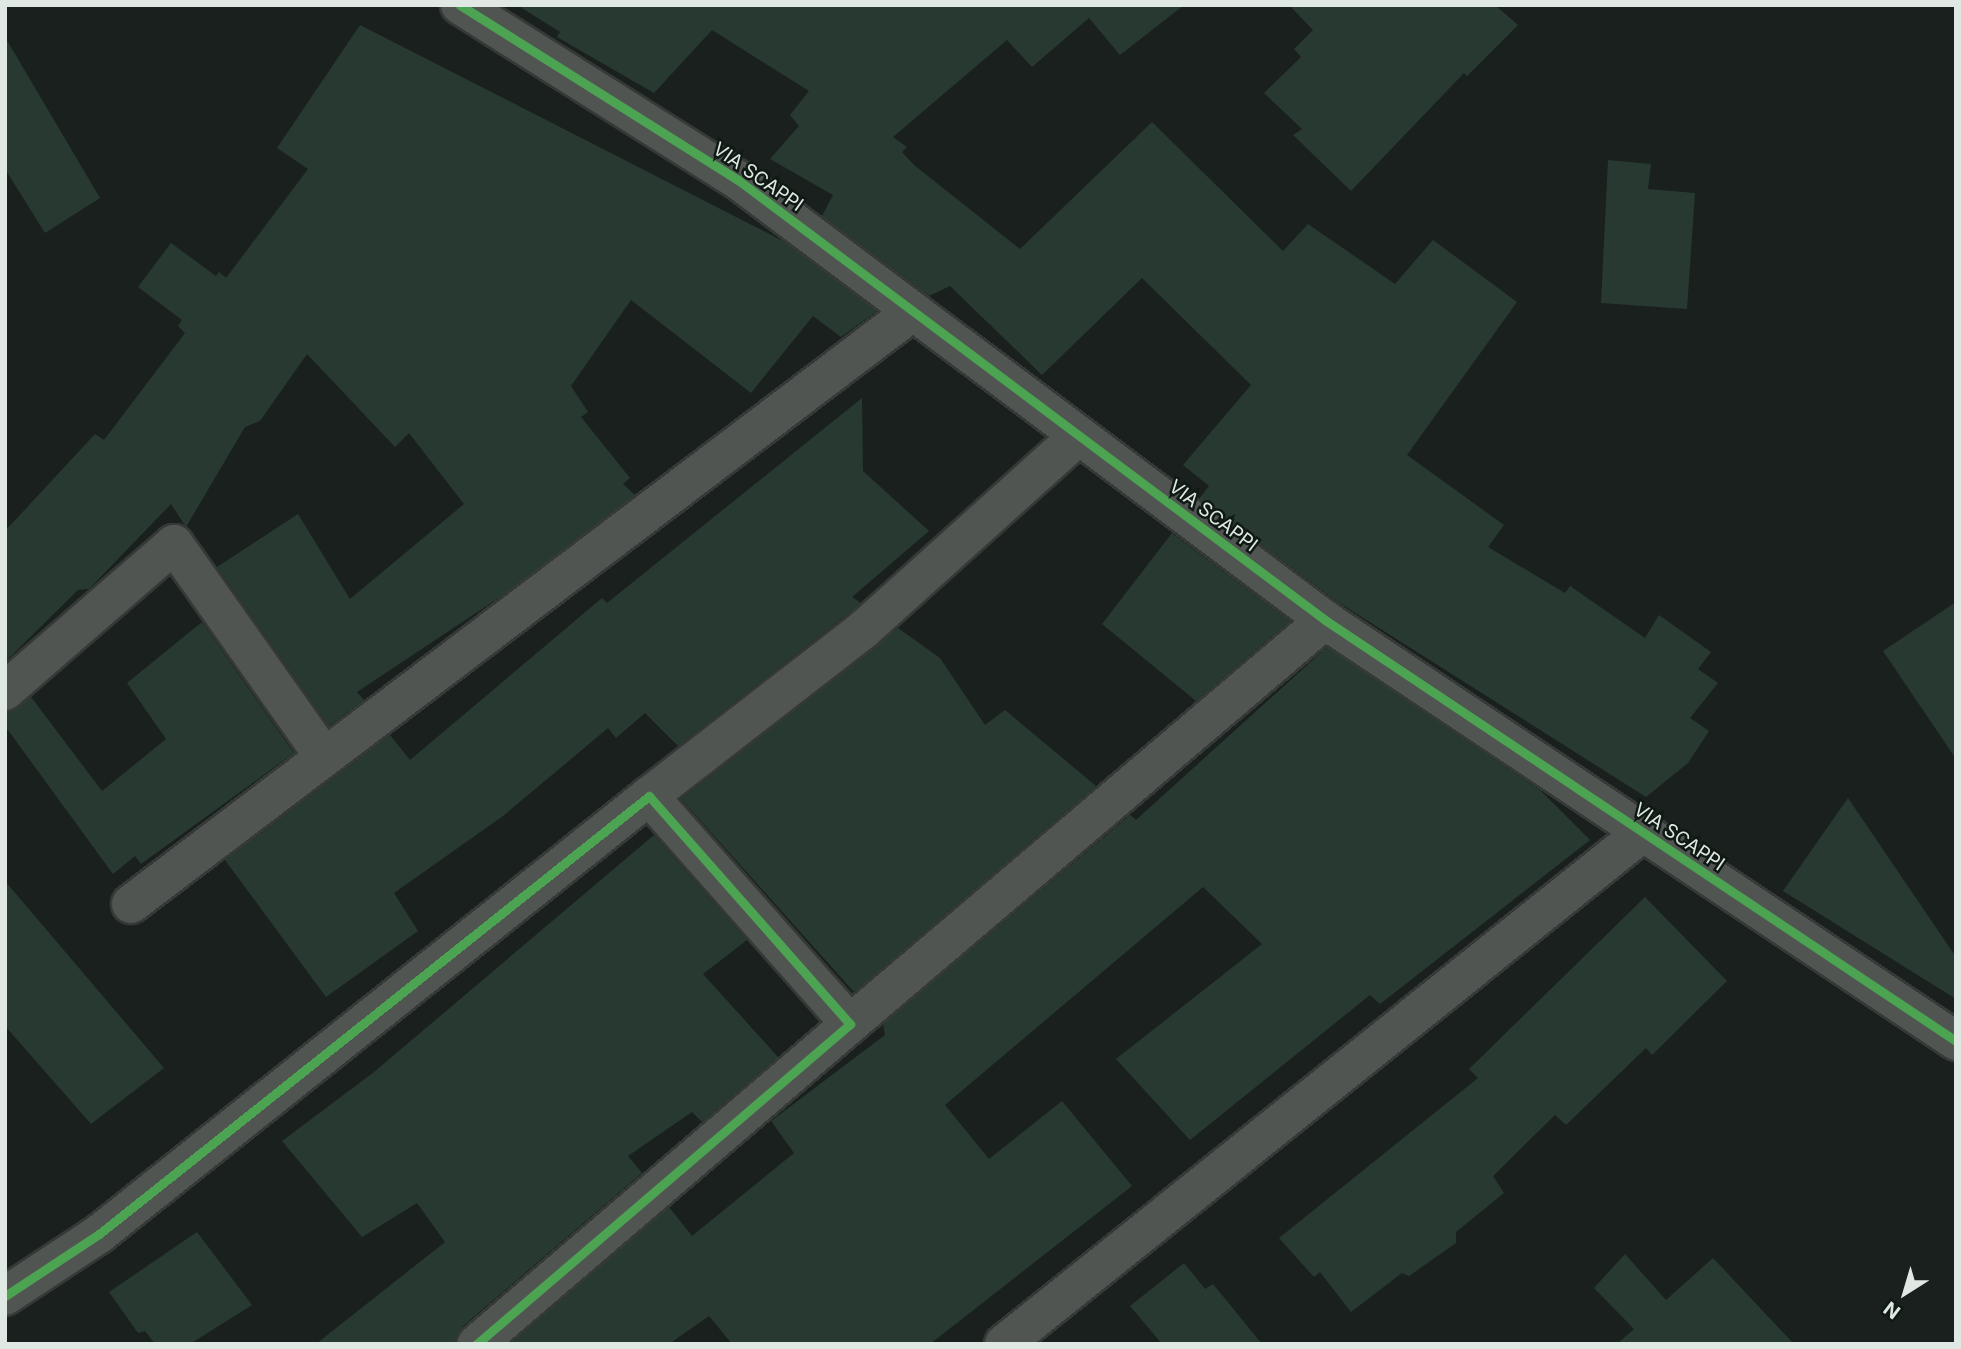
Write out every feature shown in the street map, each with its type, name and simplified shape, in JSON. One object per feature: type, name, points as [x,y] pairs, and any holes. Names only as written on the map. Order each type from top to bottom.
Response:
[{"type":"street","name":"VIA SCAPPI","points":[[460,5],[738,180],[1077,437],[1325,620],[1956,1041]]},
{"type":"street","points":[[131,904],[322,754],[912,312]]},
{"type":"street","points":[[5,1296],[99,1234],[649,796],[863,630],[1077,437]]},
{"type":"street","points":[[5,691],[174,544],[322,754]]},
{"type":"street","points":[[476,1344],[1325,620]]},
{"type":"street","points":[[649,796],[850,1024]]},
{"type":"street","points":[[1004,1344],[1642,833]]},
{"type":"building","points":[[517,5],[1184,5],[1120,55],[1089,18],[1032,67],[1007,40],[893,137],[907,147],[902,152],[914,165],[1020,249],[1152,122],[1283,251],[1308,224],[1395,284],[1433,240],[1517,302],[1407,455],[1504,525],[1488,547],[1565,593],[1570,586],[1645,638],[1659,615],[1711,652],[1698,669],[1718,683],[1690,718],[1709,731],[1688,763],[1646,797],[1338,602],[1199,499],[1209,486],[1183,465],[1251,385],[1142,278],[1042,375],[950,286],[929,296],[822,216],[833,195],[770,159],[799,126],[790,115],[809,91],[712,30],[654,93],[557,37],[560,32]]},
{"type":"building","points":[[1289,5],[1495,5],[1518,25],[1467,76],[1464,73],[1351,191],[1293,135],[1302,129],[1264,93],[1301,57],[1294,49],[1313,30]]},
{"type":"building","points":[[360,25],[785,242],[877,311],[841,337],[813,316],[751,393],[631,300],[571,386],[588,412],[581,417],[630,478],[623,484],[635,495],[506,593],[357,692],[364,700],[329,726],[217,567],[298,514],[350,599],[464,504],[409,433],[395,447],[307,354],[260,421],[245,427],[186,527],[171,504],[89,589],[78,590],[5,662],[5,531],[95,434],[104,440],[185,333],[178,326],[182,320],[138,287],[171,243],[216,276],[219,272],[226,278],[308,169],[277,148]]},
{"type":"building","points":[[5,37],[100,198],[45,233],[5,169]]},
{"type":"building","points":[[1608,160],[1651,164],[1648,189],[1695,193],[1687,309],[1601,303]]},
{"type":"building","points":[[862,398],[863,471],[929,531],[852,597],[861,603],[678,746],[645,713],[616,738],[608,728],[503,816],[394,893],[418,931],[326,997],[225,860],[390,735],[410,760],[602,598],[607,603]]},
{"type":"building","points":[[1172,533],[1290,621],[1196,701],[1102,624]]},
{"type":"building","points":[[1956,602],[1956,759],[1883,651]]},
{"type":"building","points":[[202,622],[294,753],[141,864],[135,856],[113,874],[5,726],[5,712],[31,697],[102,791],[166,739],[127,683]]},
{"type":"building","points":[[898,628],[940,658],[985,725],[1005,710],[1096,786],[854,992],[681,799]]},
{"type":"building","points":[[1327,647],[1540,790],[1590,840],[1380,1004],[1370,995],[1190,1140],[1116,1059],[1262,944],[1203,887],[945,1105],[989,1159],[1062,1101],[1132,1186],[930,1344],[732,1344],[709,1316],[669,1344],[510,1344],[669,1207],[692,1236],[794,1153],[771,1121],[885,1035],[883,1024],[1130,815],[1136,820]]},
{"type":"building","points":[[1848,798],[1956,957],[1956,999],[1783,891]]},
{"type":"building","points":[[654,835],[747,940],[703,974],[778,1057],[702,1122],[692,1112],[628,1156],[642,1173],[462,1327],[455,1344],[316,1344],[445,1242],[417,1203],[362,1237],[282,1141],[374,1072]]},
{"type":"building","points":[[5,881],[164,1068],[91,1124],[5,1026]]},
{"type":"building","points":[[1645,897],[1727,981],[1652,1055],[1646,1048],[1566,1125],[1555,1115],[1493,1176],[1504,1193],[1456,1232],[1456,1243],[1409,1276],[1402,1273],[1351,1312],[1320,1272],[1314,1277],[1279,1238],[1478,1078],[1469,1069]]},
{"type":"building","points":[[197,1232],[252,1305],[190,1344],[155,1344],[145,1331],[138,1333],[109,1292]]},
{"type":"building","points":[[1625,1254],[1666,1300],[1713,1258],[1794,1344],[1617,1344],[1634,1329],[1594,1288]]},
{"type":"building","points":[[1184,1263],[1205,1289],[1213,1284],[1262,1344],[1162,1344],[1130,1306]]},
{"type":"cycle path","points":[[460,5],[738,180],[1325,620],[1956,1041]]},
{"type":"cycle path","points":[[5,1296],[99,1234],[649,796],[850,1024],[476,1344]]}]
